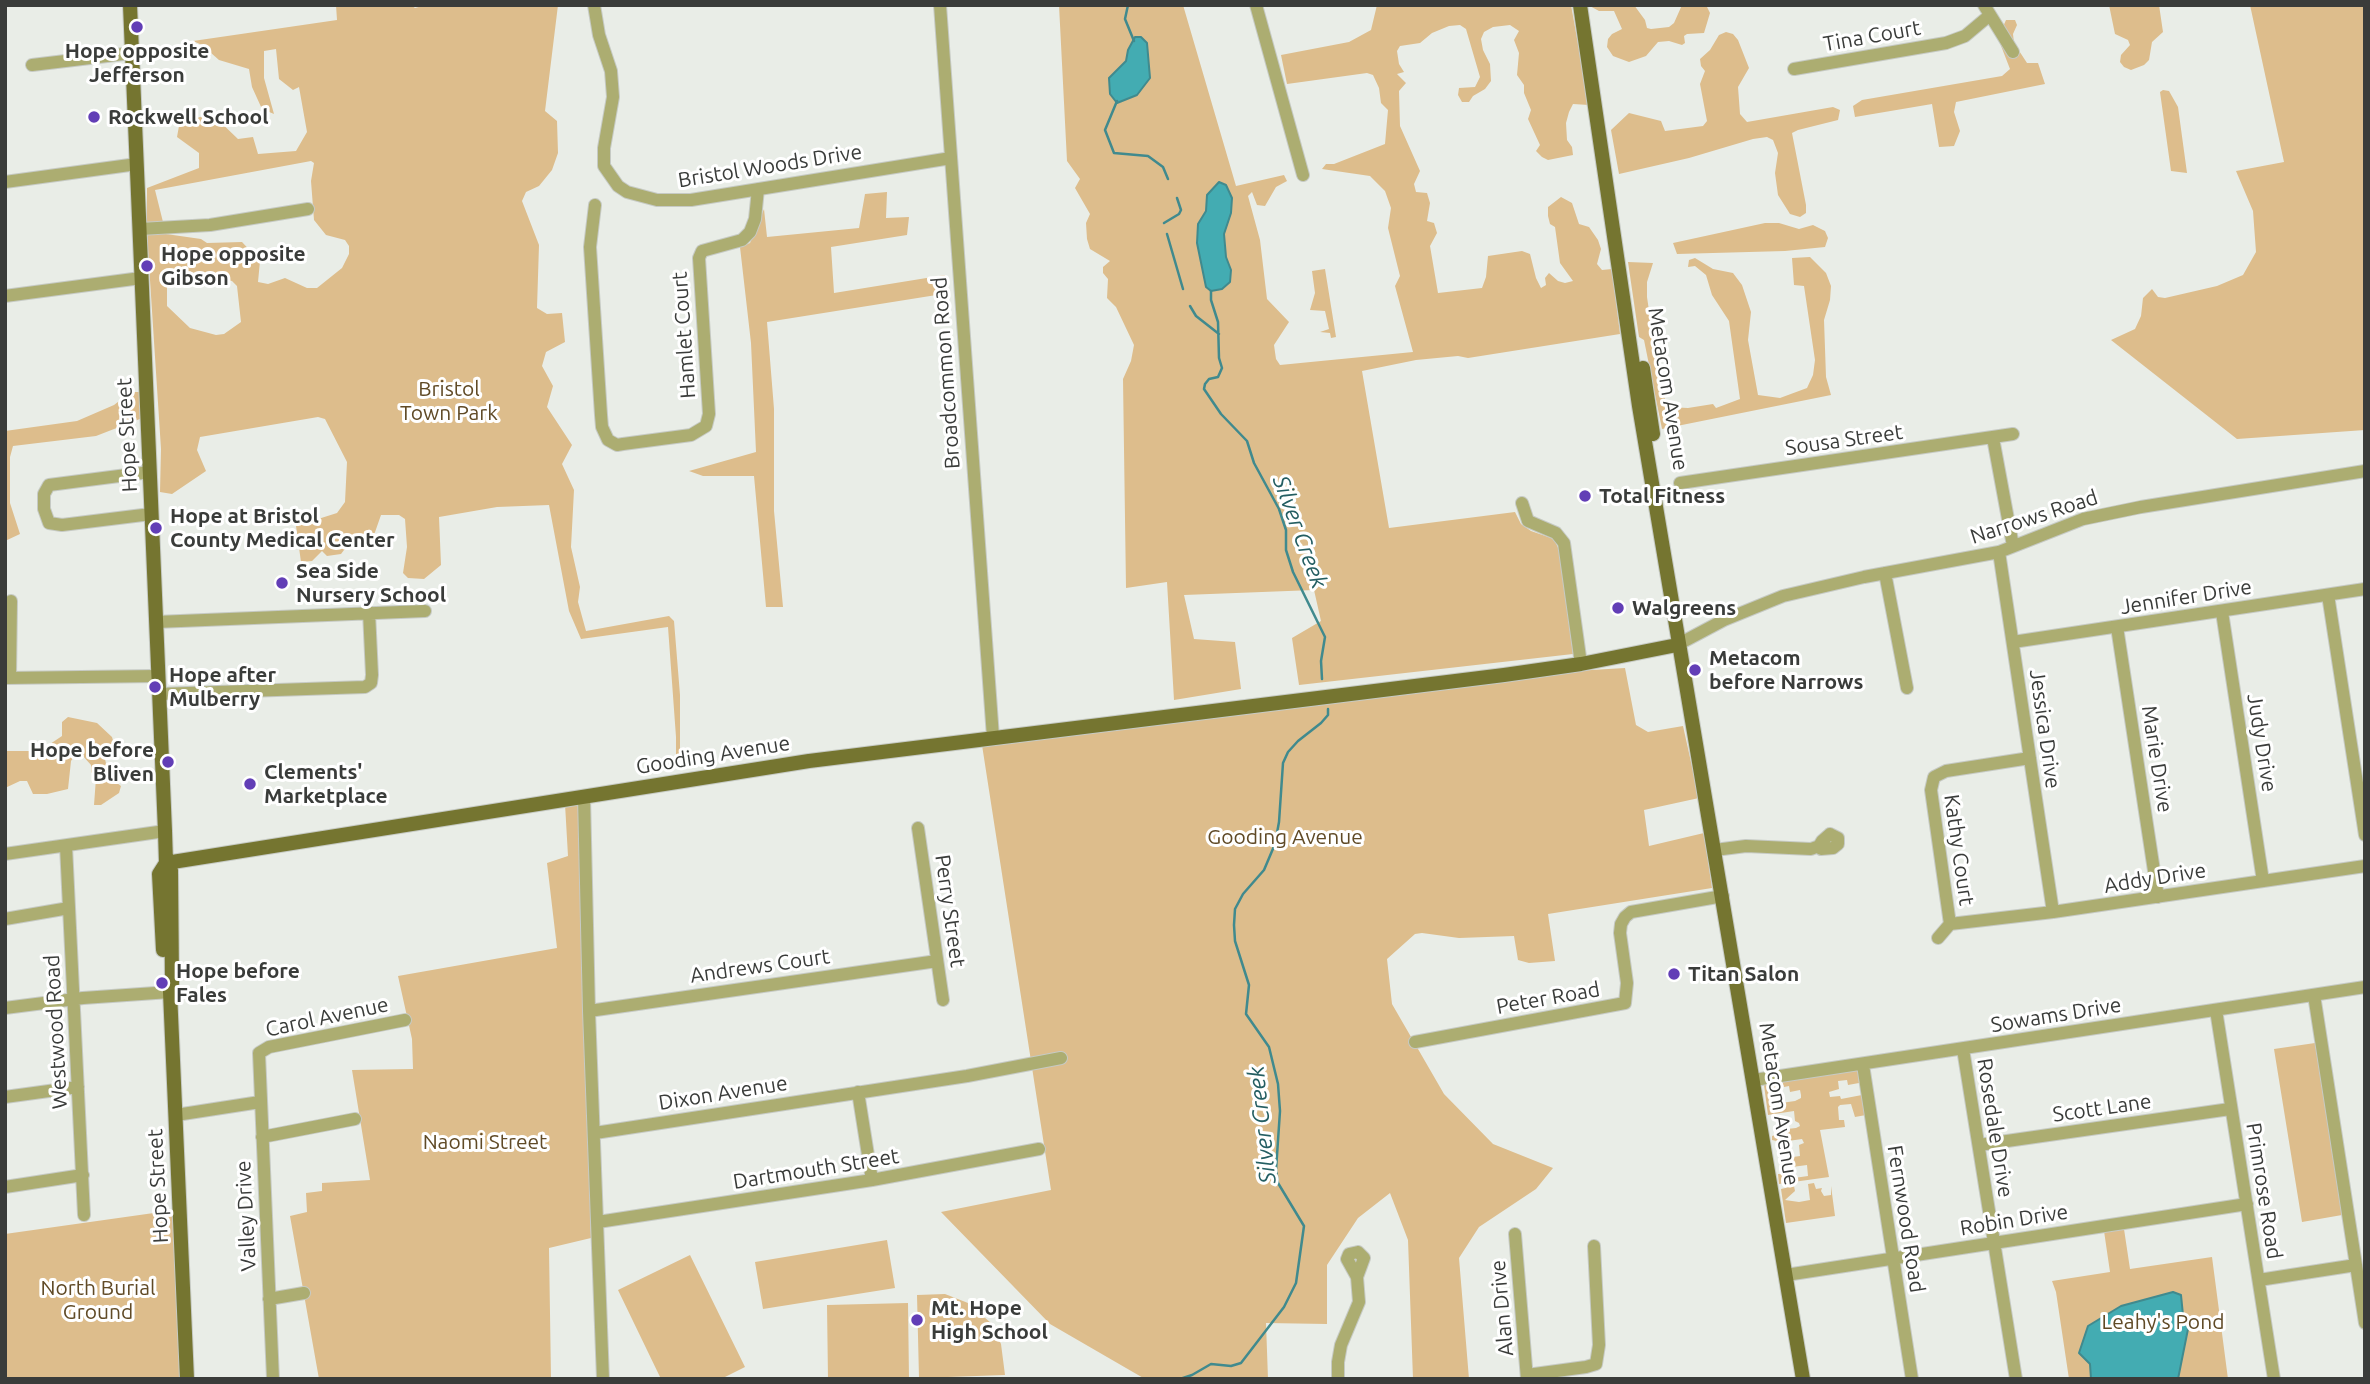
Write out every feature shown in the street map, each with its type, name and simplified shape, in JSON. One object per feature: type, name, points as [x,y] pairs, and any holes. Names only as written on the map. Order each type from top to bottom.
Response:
[{"type":"main road","name":"Hope Street","points":[[130,5],[166,863],[159,874],[165,983],[170,992],[187,1379]]},
{"type":"main road","name":"Metacom Avenue","points":[[1580,5],[1627,268],[1681,643],[1803,1379]]},
{"type":"main road","name":"Gooding Avenue","points":[[166,863],[809,761],[1581,664],[1681,643]]},
{"type":"street","name":"Bristol Woods Drive","points":[[594,5],[599,35],[611,71],[613,97],[604,148],[604,166],[609,177],[627,192],[657,200],[691,200],[951,158]]},
{"type":"street","name":"Broadcommon Road","points":[[940,5],[993,737]]},
{"type":"street","points":[[1255,5],[1303,175]]},
{"type":"street","points":[[1987,10],[2013,52]]},
{"type":"street","name":"Tina Court","points":[[1794,69],[1945,43],[1965,36],[1987,10]]},
{"type":"street","points":[[32,65],[132,52]]},
{"type":"street","points":[[5,182],[137,164]]},
{"type":"street","name":"Hamlet Court","points":[[594,205],[590,247],[602,427],[608,440],[617,445],[691,435],[706,426],[709,414],[699,258],[702,251],[742,240],[750,233],[755,219],[758,189]]},
{"type":"street","points":[[140,229],[210,225],[308,209]]},
{"type":"street","points":[[5,296],[141,278]]},
{"type":"street","name":"Sousa Street","points":[[1680,483],[2013,434]]},
{"type":"street","points":[[1993,438],[2013,546]]},
{"type":"street","name":"Narrows Road","points":[[1681,643],[1764,602],[1818,587],[1999,552],[2083,519],[2365,471]]},
{"type":"street","points":[[150,472],[49,485],[44,494],[44,509],[49,523],[62,525],[151,514]]},
{"type":"street","points":[[1522,503],[1528,521],[1556,533],[1564,543],[1581,664]]},
{"type":"street","name":"Jessica Drive","points":[[1999,552],[2053,912]]},
{"type":"street","points":[[1885,573],[1907,688]]},
{"type":"street","name":"Jennifer Drive","points":[[2013,642],[2365,589]]},
{"type":"street","points":[[2328,595],[2365,835]]},
{"type":"street","points":[[11,601],[8,678],[158,676]]},
{"type":"street","points":[[156,622],[425,611]]},
{"type":"street","points":[[159,694],[362,687],[371,683],[369,612]]},
{"type":"street","name":"Judy Drive","points":[[2222,612],[2263,881]]},
{"type":"street","name":"Marie Drive","points":[[2117,627],[2158,897]]},
{"type":"street","name":"Kathy Court","points":[[1937,939],[1950,924],[1931,790],[1934,777],[1945,771],[2029,758]]},
{"type":"street","points":[[584,797],[603,1379]]},
{"type":"street","name":"Perry Street","points":[[918,828],[943,999]]},
{"type":"street","points":[[5,854],[164,831]]},
{"type":"street","points":[[1713,844],[1811,849],[1819,846]]},
{"type":"street","name":"Westwood Road","points":[[66,846],[84,1215]]},
{"type":"street","name":"Addy Drive","points":[[1950,924],[2053,912],[2365,866]]},
{"type":"street","name":"Peter Road","points":[[1415,1042],[1625,1003],[1628,983],[1620,933],[1625,917],[1631,912],[1723,896]]},
{"type":"street","points":[[5,919],[69,908]]},
{"type":"street","name":"Andrews Court","points":[[589,1011],[937,961]]},
{"type":"street","name":"Sowams Drive","points":[[1754,1080],[2365,987]]},
{"type":"street","points":[[5,1008],[73,999],[170,992]]},
{"type":"street","points":[[2314,995],[2365,1323]]},
{"type":"street","name":"Primrose Road","points":[[2216,1010],[2274,1379]]},
{"type":"street","name":"Carol Avenue","points":[[259,1052],[269,1047],[405,1020]]},
{"type":"street","name":"Rosedale Drive","points":[[1963,1049],[2016,1379]]},
{"type":"street","name":"Valley Drive","points":[[259,1052],[273,1379]]},
{"type":"street","name":"Dixon Avenue","points":[[595,1133],[967,1076],[1061,1058]]},
{"type":"street","name":"Fernwood Road","points":[[1863,1065],[1912,1379]]},
{"type":"street","points":[[5,1097],[78,1087]]},
{"type":"street","points":[[858,1092],[872,1180]]},
{"type":"street","points":[[176,1115],[260,1102]]},
{"type":"street","name":"Scott Lane","points":[[1979,1145],[2230,1109]]},
{"type":"street","points":[[262,1137],[355,1119]]},
{"type":"street","name":"Dartmouth Street","points":[[598,1222],[872,1180],[1039,1149]]},
{"type":"street","points":[[5,1187],[83,1175]]},
{"type":"street","name":"Robin Drive","points":[[1786,1275],[2247,1204]]},
{"type":"street","name":"Alan Drive","points":[[1515,1234],[1527,1377]]},
{"type":"street","points":[[1527,1377],[1596,1364],[1600,1345],[1594,1246]]},
{"type":"street","points":[[2259,1280],[2356,1265]]},
{"type":"street","points":[[1338,1379],[1341,1345],[1359,1302],[1357,1277]]},
{"type":"street","points":[[269,1299],[304,1293]]},
{"type":"green space","name":"Bristol Town Park","points":[[336,5],[411,5],[415,8],[426,5],[558,5],[545,111],[557,121],[558,153],[552,170],[539,186],[526,192],[522,201],[539,245],[537,308],[547,314],[562,313],[565,342],[546,352],[542,366],[553,386],[547,407],[572,445],[562,464],[574,490],[571,547],[580,587],[578,602],[586,631],[669,616],[674,621],[680,695],[680,756],[676,769],[668,627],[581,639],[569,611],[549,505],[497,507],[439,517],[441,565],[424,579],[408,578],[403,573],[407,547],[405,519],[399,515],[381,515],[374,535],[341,554],[327,556],[322,551],[312,561],[301,562],[296,526],[337,513],[345,502],[347,462],[325,419],[318,417],[200,437],[197,450],[206,471],[172,494],[160,492],[161,449],[147,234],[147,188],[199,168],[199,153],[177,137],[179,126],[194,118],[213,115],[238,139],[253,137],[258,154],[296,151],[307,132],[299,87],[293,90],[279,79],[276,49],[264,51],[264,78],[274,114],[262,109],[252,87],[249,69],[219,60],[193,41],[337,20]],"holes":[[[311,161],[314,163],[311,181],[314,220],[326,235],[345,240],[349,246],[349,254],[342,268],[317,288],[307,288],[285,278],[268,284],[258,282],[260,261],[242,242],[207,243],[201,239],[166,234],[155,190]],[[177,269],[232,281],[237,286],[241,322],[224,334],[216,335],[190,328],[167,306],[167,278],[170,271]]]},
{"type":"green space","points":[[1059,5],[1183,5],[1236,186],[1284,175],[1287,181],[1276,187],[1265,206],[1257,205],[1252,192],[1248,196],[1260,240],[1267,299],[1289,322],[1274,345],[1276,359],[1280,365],[1413,352],[1395,286],[1400,276],[1388,228],[1391,208],[1385,191],[1370,176],[1322,169],[1326,164],[1334,164],[1385,144],[1388,110],[1381,103],[1379,88],[1373,75],[1367,73],[1287,84],[1281,55],[1349,42],[1371,30],[1377,5],[1571,5],[1589,105],[1573,104],[1569,112],[1566,123],[1567,140],[1573,155],[1548,160],[1536,151],[1540,145],[1528,119],[1531,110],[1524,93],[1524,85],[1517,75],[1519,53],[1514,40],[1519,31],[1510,25],[1493,27],[1484,32],[1481,39],[1490,64],[1491,81],[1469,102],[1462,102],[1458,95],[1459,88],[1475,87],[1480,77],[1466,29],[1460,25],[1449,26],[1432,33],[1420,43],[1400,46],[1397,51],[1399,64],[1404,72],[1397,74],[1406,83],[1399,91],[1400,126],[1420,171],[1414,184],[1416,192],[1427,193],[1430,203],[1427,221],[1434,223],[1437,233],[1430,246],[1438,293],[1482,288],[1488,256],[1522,251],[1530,254],[1541,288],[1546,285],[1545,278],[1549,273],[1558,281],[1573,281],[1560,263],[1555,227],[1550,224],[1548,216],[1548,207],[1561,197],[1572,203],[1579,224],[1589,227],[1598,240],[1601,249],[1597,264],[1602,270],[1612,269],[1620,334],[1468,358],[1458,356],[1416,360],[1362,371],[1389,528],[1515,512],[1521,524],[1531,531],[1554,539],[1559,550],[1573,654],[1299,685],[1292,638],[1321,621],[1314,590],[1184,595],[1194,639],[1235,642],[1241,689],[1174,700],[1167,582],[1126,588],[1123,379],[1134,345],[1116,307],[1107,298],[1108,279],[1103,273],[1103,267],[1110,261],[1090,249],[1086,223],[1090,214],[1075,188],[1080,179],[1067,161]]},
{"type":"green space","points":[[1588,5],[1634,5],[1645,20],[1647,28],[1651,29],[1669,27],[1674,23],[1682,5],[1706,5],[1710,13],[1704,33],[1687,34],[1682,45],[1669,41],[1658,42],[1646,56],[1629,62],[1613,56],[1607,47],[1612,34],[1622,29],[1614,11],[1599,11]]},
{"type":"green space","points":[[2109,5],[2159,5],[2163,32],[2152,42],[2149,60],[2144,65],[2131,70],[2120,62],[2121,55],[2130,45],[2128,40],[2115,34]]},
{"type":"green space","points":[[2250,5],[2365,5],[2365,430],[2237,439],[2111,340],[2135,329],[2141,316],[2143,298],[2152,289],[2158,297],[2165,298],[2217,286],[2243,275],[2256,252],[2253,211],[2236,171],[2284,162]]},
{"type":"green space","points":[[2006,20],[2015,20],[2017,25],[2013,34],[2014,43],[2027,63],[2038,63],[2045,84],[1956,102],[1954,112],[1960,131],[1954,146],[1939,147],[1932,104],[1855,117],[1853,106],[1862,100],[2002,76],[2010,69],[1998,38]]},
{"type":"green space","points":[[1726,32],[1733,34],[1738,40],[1749,68],[1738,87],[1740,114],[1747,122],[1833,107],[1840,110],[1838,120],[1792,133],[1806,205],[1806,213],[1800,217],[1790,214],[1778,195],[1775,173],[1778,153],[1773,140],[1767,137],[1619,174],[1611,130],[1629,113],[1661,121],[1665,131],[1703,126],[1707,121],[1700,84],[1705,71],[1700,59],[1710,50],[1719,35]]},
{"type":"green space","points":[[2169,91],[2178,107],[2187,173],[2171,171],[2160,92]]},
{"type":"green space","points":[[887,192],[886,218],[909,217],[907,235],[831,247],[834,293],[945,275],[949,293],[767,322],[774,409],[774,511],[783,607],[766,607],[754,476],[703,476],[689,471],[756,452],[751,343],[740,247],[750,243],[764,209],[767,237],[859,228],[865,194]]},
{"type":"green space","points":[[1765,223],[1779,223],[1799,229],[1813,225],[1825,231],[1828,238],[1825,247],[1785,251],[1677,254],[1673,243]]},
{"type":"green space","points":[[1810,257],[1826,273],[1831,286],[1824,320],[1826,377],[1831,395],[1662,429],[1644,340],[1639,337],[1628,262],[1653,263],[1647,282],[1647,297],[1660,386],[1668,407],[1688,408],[1713,404],[1716,408],[1740,399],[1729,321],[1712,295],[1706,275],[1695,266],[1688,267],[1689,260],[1695,258],[1713,269],[1733,273],[1742,285],[1751,312],[1748,340],[1758,395],[1780,398],[1807,388],[1813,375],[1815,360],[1804,286],[1794,285],[1792,258]]},
{"type":"green space","points":[[1325,269],[1336,337],[1331,338],[1330,333],[1320,332],[1329,329],[1325,311],[1310,310],[1315,293],[1312,271]]},
{"type":"green space","points":[[131,392],[141,392],[145,417],[96,436],[13,446],[10,457],[10,503],[20,534],[5,541],[5,431],[77,421],[114,405]]},
{"type":"green space","points":[[1625,668],[1636,725],[1648,732],[1683,726],[1699,798],[1644,810],[1649,846],[1704,833],[1712,888],[1548,914],[1555,961],[1529,963],[1518,960],[1514,936],[1459,938],[1422,933],[1415,934],[1387,959],[1392,1004],[1444,1094],[1493,1144],[1553,1168],[1536,1189],[1479,1227],[1459,1258],[1469,1379],[1413,1379],[1408,1240],[1390,1193],[1358,1218],[1327,1265],[1327,1324],[1266,1323],[1268,1379],[1145,1379],[1050,1324],[941,1212],[1051,1190],[982,745],[1575,671]]},
{"type":"green space","points":[[68,717],[97,723],[112,737],[114,744],[103,750],[109,777],[121,786],[119,793],[101,805],[94,805],[96,778],[91,772],[91,765],[82,755],[75,755],[71,761],[68,789],[33,794],[27,781],[20,781],[5,788],[5,751],[37,751],[44,748],[62,736],[62,722]]},
{"type":"green space","name":"Naomi Street","points":[[565,804],[579,806],[591,1238],[549,1248],[551,1379],[319,1379],[290,1216],[307,1212],[306,1193],[322,1191],[322,1183],[370,1180],[352,1070],[413,1069],[412,1039],[398,976],[557,948],[547,863],[568,856]]},
{"type":"green space","points":[[2315,1043],[2342,1215],[2302,1222],[2274,1049]]},
{"type":"green space","points":[[1858,1070],[1859,1083],[1848,1085],[1847,1080],[1838,1081],[1839,1089],[1829,1092],[1830,1097],[1840,1096],[1841,1099],[1862,1095],[1866,1115],[1855,1117],[1851,1104],[1840,1105],[1839,1120],[1844,1120],[1845,1127],[1820,1130],[1829,1177],[1779,1184],[1778,1174],[1789,1174],[1794,1178],[1808,1176],[1807,1165],[1792,1167],[1791,1163],[1787,1164],[1786,1158],[1800,1156],[1799,1145],[1804,1143],[1802,1139],[1788,1141],[1787,1153],[1781,1142],[1772,1140],[1772,1136],[1778,1134],[1782,1125],[1786,1125],[1787,1129],[1800,1126],[1795,1121],[1794,1111],[1768,1115],[1764,1085],[1774,1083],[1781,1103],[1795,1101],[1801,1098],[1800,1090],[1790,1092],[1789,1086],[1784,1087],[1782,1081]]},
{"type":"green space","points":[[1814,1183],[1816,1189],[1822,1188],[1824,1196],[1831,1195],[1831,1186],[1835,1216],[1786,1223],[1781,1189],[1794,1186],[1795,1191],[1785,1200],[1810,1200],[1808,1184]]},
{"type":"green space","name":"North Burial Ground","points":[[175,1210],[180,1379],[5,1379],[5,1234]]},
{"type":"green space","name":"Leahy's Pond","points":[[2124,1229],[2130,1269],[2212,1257],[2228,1379],[2069,1379],[2052,1281],[2110,1272],[2104,1231]]},
{"type":"green space","points":[[887,1240],[895,1288],[763,1309],[755,1262]]},
{"type":"green space","points":[[690,1255],[745,1367],[721,1379],[661,1379],[618,1290]]},
{"type":"green space","points":[[945,1294],[968,1303],[991,1323],[1001,1344],[1005,1375],[919,1378],[917,1295]]},
{"type":"green space","points":[[908,1303],[909,1379],[828,1379],[827,1305]]},
{"type":"water","points":[[1135,37],[1141,37],[1147,43],[1150,78],[1137,95],[1117,103],[1110,94],[1109,78],[1126,61]]},
{"type":"water","points":[[1219,182],[1226,185],[1232,198],[1231,213],[1224,234],[1226,257],[1231,270],[1230,282],[1222,289],[1211,291],[1206,287],[1197,243],[1198,224],[1206,211],[1207,195]]},
{"type":"water","points":[[2173,1292],[2181,1295],[2188,1329],[2178,1379],[2091,1379],[2090,1364],[2079,1353],[2088,1326],[2121,1306]]},
{"type":"waterway","points":[[1128,5],[1125,19],[1134,41]]},
{"type":"waterway","points":[[1117,101],[1105,130],[1114,153],[1148,156],[1163,167],[1168,179]]},
{"type":"waterway","points":[[1164,223],[1179,214],[1181,210],[1177,198]]},
{"type":"waterway","points":[[1167,234],[1183,289]]},
{"type":"waterway","name":"Silver Creek","points":[[1211,291],[1218,322],[1219,358],[1222,368],[1218,377],[1209,379],[1204,389],[1221,414],[1247,441],[1254,463],[1279,509],[1286,530],[1286,550],[1293,572],[1325,637],[1321,661],[1322,679]]},
{"type":"waterway","points":[[1190,306],[1196,316],[1219,334]]},
{"type":"waterway","name":"Silver Creek","points":[[1180,1379],[1211,1364],[1231,1366],[1241,1363],[1284,1307],[1296,1283],[1304,1226],[1278,1183],[1278,1084],[1269,1047],[1246,1014],[1249,985],[1235,941],[1234,925],[1235,909],[1243,894],[1264,870],[1275,844],[1283,763],[1298,741],[1328,715],[1328,709]]},
{"type":"place","name":"Hope opposite Jefferson","points":[[137,27]]},
{"type":"place","name":"Rockwell School","points":[[94,117]]},
{"type":"place","name":"Hope opposite Gibson","points":[[147,266]]},
{"type":"place","name":"Total Fitness","points":[[1585,496]]},
{"type":"place","name":"Hope at Bristol County Medical Center","points":[[156,528]]},
{"type":"place","name":"Sea Side Nursery School","points":[[282,583]]},
{"type":"place","name":"Walgreens","points":[[1618,608]]},
{"type":"place","name":"Metacom before Narrows","points":[[1695,670]]},
{"type":"place","name":"Hope after Mulberry","points":[[155,687]]},
{"type":"place","name":"Hope before Bliven","points":[[168,762]]},
{"type":"place","name":"Clements' Marketplace","points":[[250,784]]},
{"type":"place","name":"Titan Salon","points":[[1674,974]]},
{"type":"place","name":"Hope before Fales","points":[[162,983]]},
{"type":"place","name":"Mt. Hope High School","points":[[917,1320]]}]
